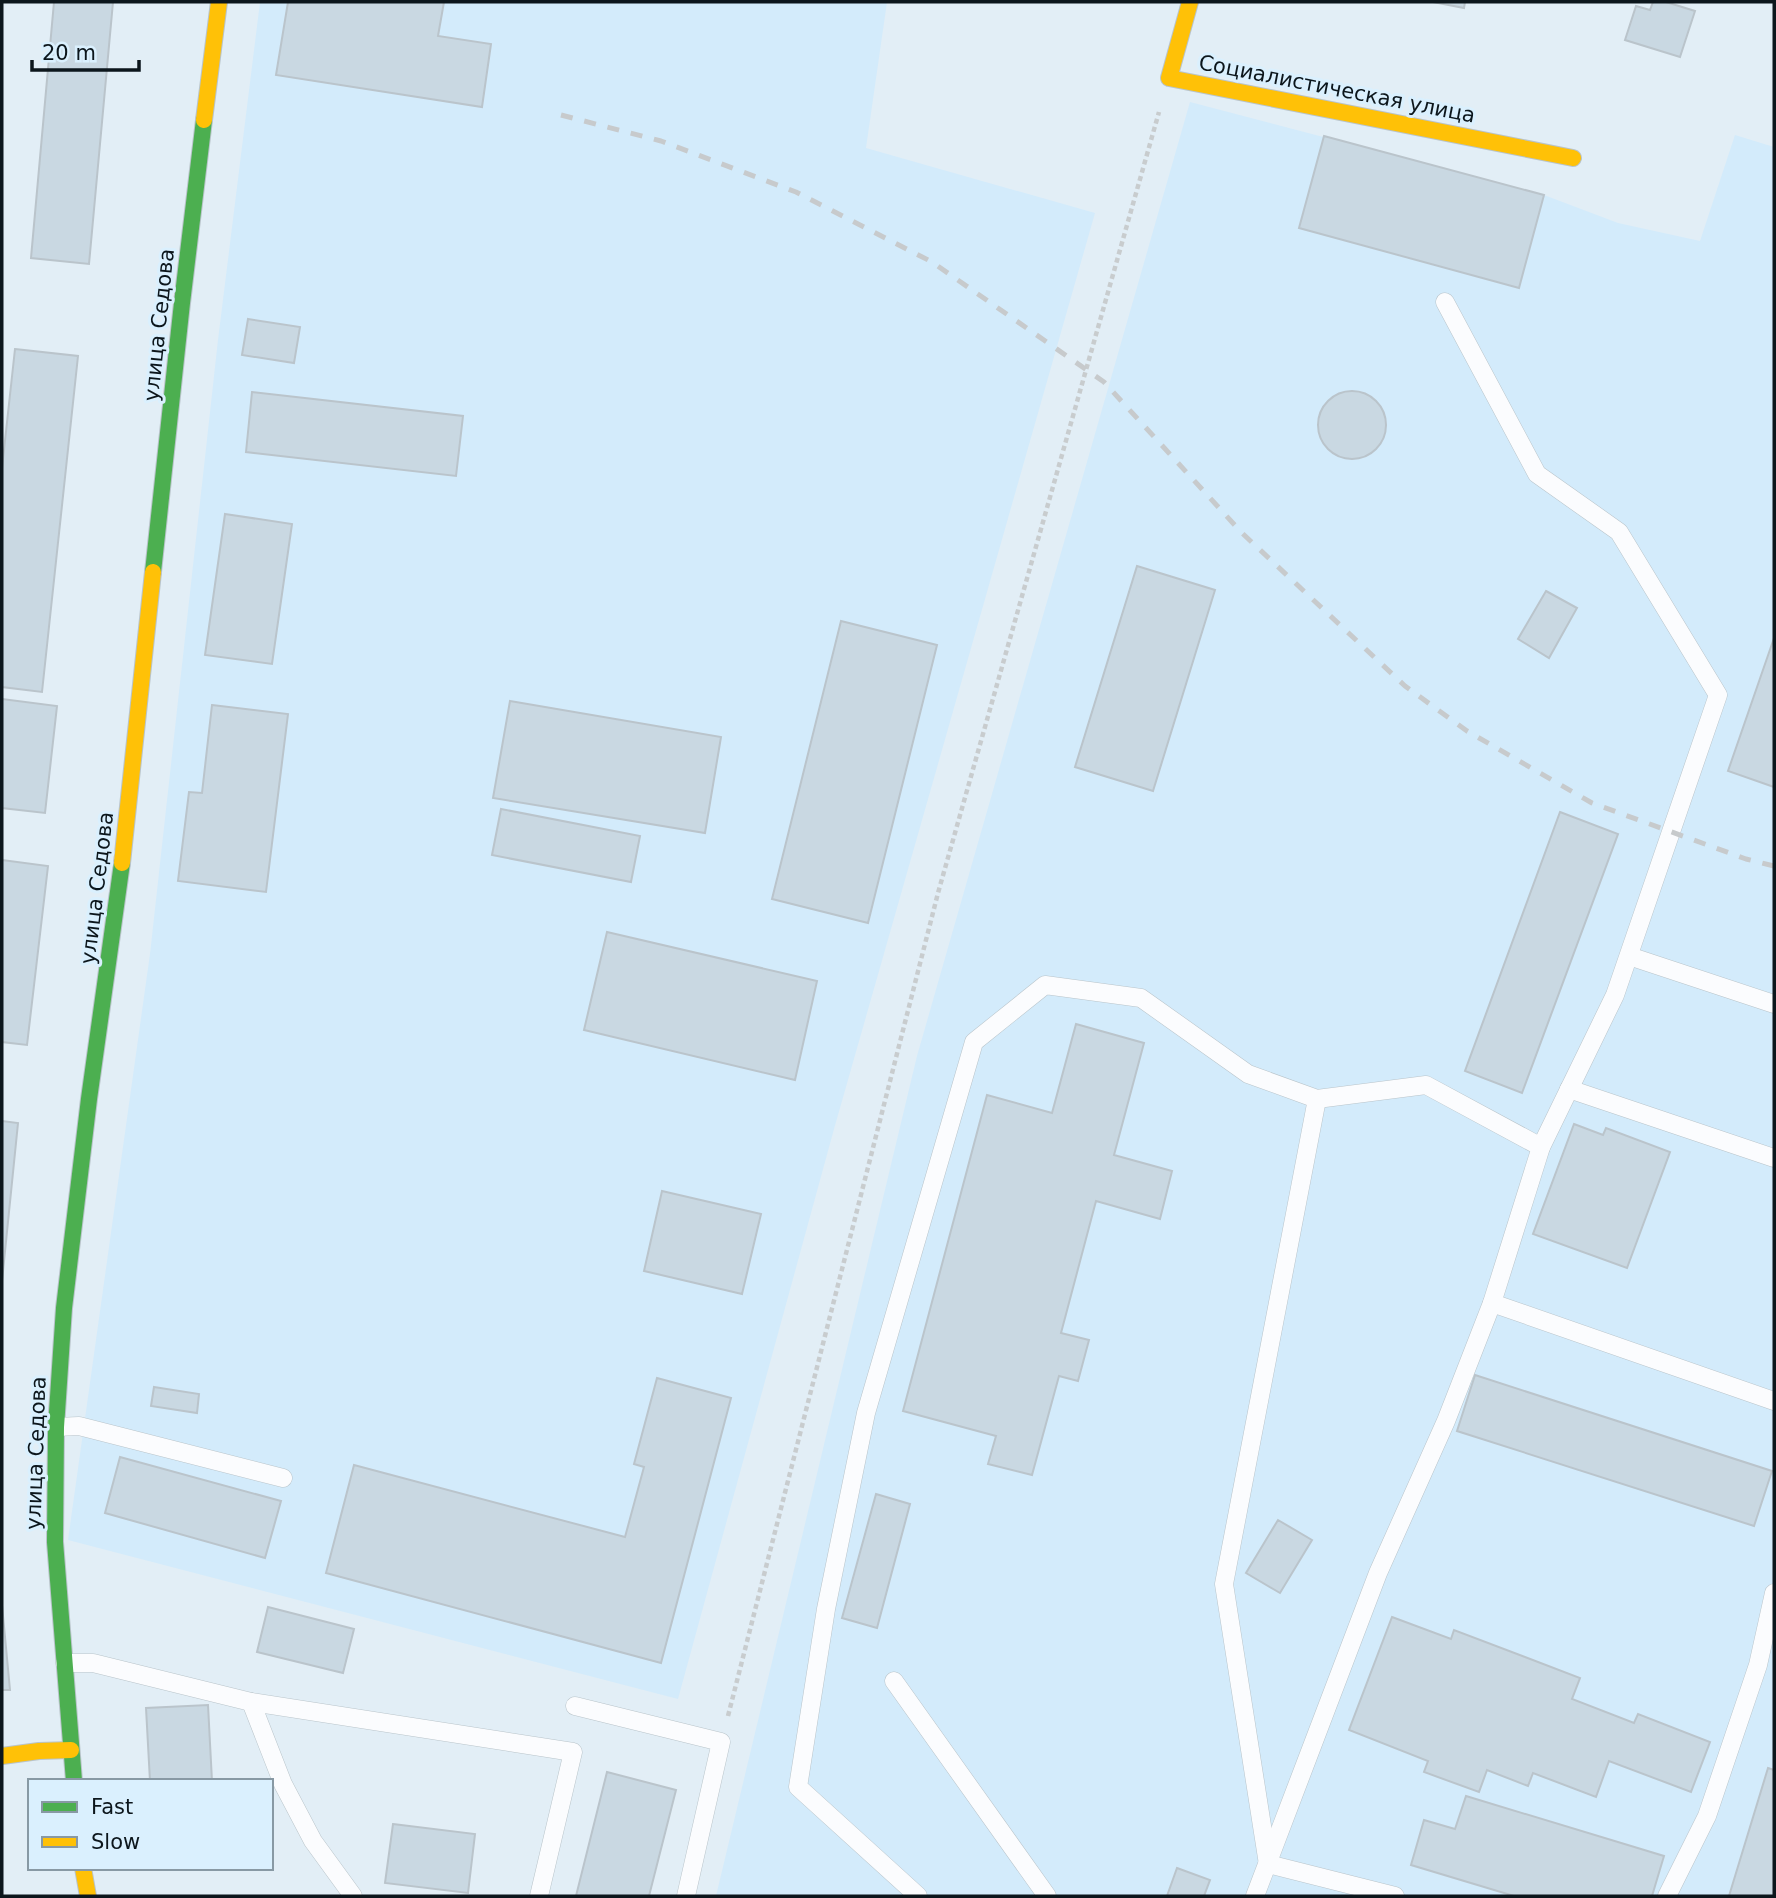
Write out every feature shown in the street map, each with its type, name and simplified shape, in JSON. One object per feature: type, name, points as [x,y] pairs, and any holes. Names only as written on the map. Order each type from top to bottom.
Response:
[{"type":"street","name":"улица Седова","points":[[74,1779],[55,1542],[56,1427],[64,1308],[91,1086],[124,858],[182,303],[219,2]]},
{"type":"street","name":"Социалистическая улица","points":[[1190,2],[1169,78],[1573,158]]},
{"type":"street","points":[[2,1756],[71,1750]]},
{"type":"street","points":[[83,1870],[88,1896]]},
{"type":"lane","points":[[1255,1896],[1378,1573],[1446,1422],[1492,1303],[1541,1147],[1615,995],[1718,695],[1619,532],[1537,474],[1445,302]]},
{"type":"lane","points":[[1629,956],[1774,1004]]},
{"type":"lane","points":[[918,1896],[799,1787],[826,1609],[866,1413],[974,1042],[1045,985],[1141,998],[1248,1074],[1317,1099],[1426,1085],[1541,1147]]},
{"type":"lane","points":[[1569,1088],[1774,1158]]},
{"type":"lane","points":[[1268,1864],[1224,1584],[1317,1099]]},
{"type":"lane","points":[[1492,1303],[1774,1401]]},
{"type":"lane","points":[[56,1427],[79,1426],[283,1478]]},
{"type":"lane","points":[[1667,1896],[1707,1816],[1758,1665],[1774,1593]]},
{"type":"lane","points":[[65,1662],[93,1663],[251,1702],[573,1752],[539,1896]]},
{"type":"lane","points":[[894,1681],[1047,1896]]},
{"type":"lane","points":[[251,1702],[283,1784],[313,1841],[353,1896]]},
{"type":"lane","points":[[575,1706],[721,1742],[686,1896]]},
{"type":"lane","points":[[1268,1864],[1395,1896]]},
{"type":"path","points":[[721,1742],[938,893],[1169,78]]},
{"type":"shaded area","points":[[260,2],[887,2],[866,148],[1095,213],[834,1129],[678,1699],[68,1540],[150,954],[218,340]]},
{"type":"shaded area","points":[[1190,102],[1544,195],[1618,223],[1700,241],[1735,135],[1774,147],[1774,1896],[716,1896],[917,1056]]},
{"type":"building","points":[[54,2],[113,2],[89,264],[31,258]]},
{"type":"building","points":[[288,2],[444,2],[438,36],[491,44],[482,107],[276,75]]},
{"type":"building","points":[[1433,2],[1465,2],[1464,8]]},
{"type":"building","points":[[1653,2],[1666,2],[1695,11],[1680,57],[1625,40],[1636,6],[1650,10]]},
{"type":"building","points":[[1324,136],[1544,195],[1519,288],[1299,228]]},
{"type":"building","points":[[248,319],[300,327],[294,363],[242,355]]},
{"type":"building","points":[[15,349],[78,356],[42,692],[2,687],[2,468]]},
{"type":"building","points":[[1345,391],[1359,391],[1371,396],[1381,406],[1386,425],[1381,444],[1371,454],[1359,459],[1345,459],[1333,454],[1323,444],[1318,432],[1318,418],[1323,406],[1333,396]]},
{"type":"building","points":[[252,392],[463,416],[456,476],[246,452]]},
{"type":"building","points":[[225,514],[292,524],[272,664],[205,655]]},
{"type":"building","points":[[1137,566],[1215,590],[1153,791],[1075,767]]},
{"type":"building","points":[[1546,591],[1577,608],[1549,658],[1518,639]]},
{"type":"building","points":[[841,621],[937,645],[868,923],[772,899]]},
{"type":"building","points":[[1774,638],[1774,787],[1728,771]]},
{"type":"building","points":[[2,699],[57,706],[45,813],[2,808]]},
{"type":"building","points":[[510,701],[721,737],[705,833],[493,798]]},
{"type":"building","points":[[212,705],[288,714],[266,892],[178,881],[189,792],[202,793]]},
{"type":"building","points":[[501,809],[640,836],[631,882],[492,855]]},
{"type":"building","points":[[1560,812],[1618,834],[1522,1093],[1465,1071]]},
{"type":"building","points":[[2,860],[48,866],[27,1045],[2,1042]]},
{"type":"building","points":[[607,932],[817,981],[795,1080],[584,1030]]},
{"type":"building","points":[[1076,1024],[1144,1043],[1114,1155],[1172,1171],[1160,1219],[1096,1201],[1061,1333],[1089,1340],[1078,1381],[1059,1376],[1032,1475],[988,1464],[996,1436],[903,1411],[987,1095],[1052,1113]]},
{"type":"building","points":[[2,1121],[18,1123],[2,1281]]},
{"type":"building","points":[[1574,1124],[1603,1135],[1606,1128],[1670,1152],[1627,1268],[1533,1234]]},
{"type":"building","points":[[662,1191],[761,1214],[742,1294],[644,1271]]},
{"type":"building","points":[[1475,1375],[1772,1471],[1754,1526],[1457,1431]]},
{"type":"building","points":[[657,1378],[731,1398],[661,1663],[326,1573],[354,1465],[625,1537],[644,1467],[634,1464]]},
{"type":"building","points":[[154,1387],[199,1394],[197,1413],[151,1406]]},
{"type":"building","points":[[120,1457],[281,1501],[265,1558],[105,1513]]},
{"type":"building","points":[[876,1494],[910,1504],[877,1628],[842,1618]]},
{"type":"building","points":[[1278,1520],[1312,1540],[1280,1593],[1246,1573]]},
{"type":"building","points":[[2,1605],[10,1690],[2,1690]]},
{"type":"building","points":[[268,1607],[354,1629],[343,1673],[257,1652]]},
{"type":"building","points":[[1392,1617],[1451,1639],[1454,1630],[1580,1678],[1572,1699],[1634,1723],[1638,1714],[1710,1742],[1691,1792],[1609,1761],[1596,1797],[1533,1773],[1528,1786],[1487,1770],[1479,1792],[1424,1772],[1428,1761],[1349,1730]]},
{"type":"building","points":[[208,1705],[212,1779],[150,1779],[146,1708]]},
{"type":"building","points":[[1768,1768],[1774,1770],[1774,1896],[1729,1896]]},
{"type":"building","points":[[607,1772],[676,1790],[649,1896],[576,1896]]},
{"type":"building","points":[[1466,1796],[1664,1856],[1652,1896],[1514,1896],[1411,1865],[1424,1820],[1455,1829]]},
{"type":"building","points":[[393,1824],[475,1834],[468,1893],[385,1883]]},
{"type":"building","points":[[1177,1868],[1210,1880],[1204,1896],[1167,1896]]},
{"type":"railway","points":[[561,115],[661,141],[796,192],[932,262],[1104,382],[1242,533],[1405,686],[1467,731],[1592,803],[1746,859],[1774,866]]},
{"type":"traffic: fast","points":[[153,572],[204,120]]},
{"type":"traffic: fast","points":[[74,1779],[55,1542],[56,1427],[64,1308],[89,1099],[122,863]]},
{"type":"traffic: slow","points":[[204,120],[219,2]]},
{"type":"traffic: slow","points":[[1190,2],[1169,78],[1573,158]]},
{"type":"traffic: slow","points":[[122,863],[153,572]]},
{"type":"traffic: slow","points":[[2,1756],[71,1750]]},
{"type":"traffic: slow","points":[[83,1870],[88,1896]]}]
